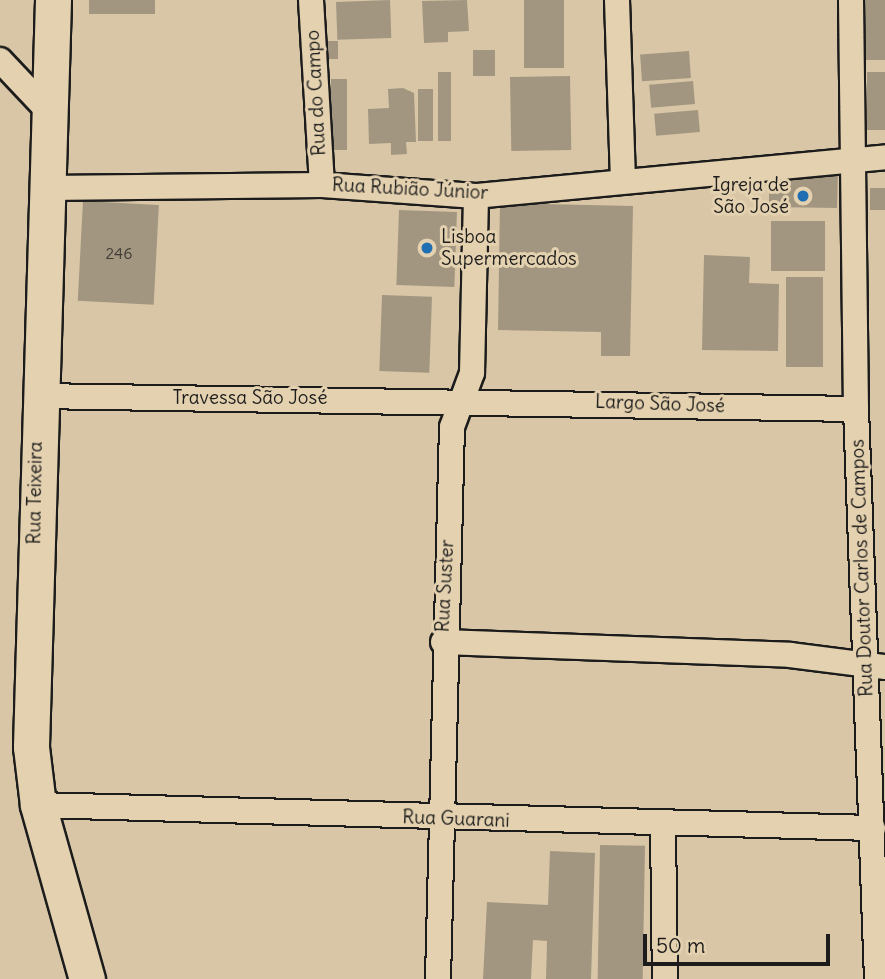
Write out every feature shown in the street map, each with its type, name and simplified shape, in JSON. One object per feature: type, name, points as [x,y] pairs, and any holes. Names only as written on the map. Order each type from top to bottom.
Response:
[{"type":"street","name":"Rua Teixeira","points":[[53,0],[51,114],[37,396],[31,747],[38,805],[87,979]]},
{"type":"street","name":"Rua do Campo","points":[[311,0],[322,185]]},
{"type":"street","points":[[617,0],[622,180]]},
{"type":"street","name":"Rua Doutor Carlos de Campos","points":[[851,0],[856,409],[875,664],[873,828],[877,979]]},
{"type":"street","points":[[0,60],[51,114]]},
{"type":"street","name":"Rua Rubião Júnior","points":[[47,188],[322,185],[476,196],[854,156],[885,156]]},
{"type":"street","name":"Rua Suster","points":[[438,979],[443,642],[452,427],[472,373],[476,196]]},
{"type":"street","name":"Travessa São José","points":[[37,396],[463,399]]},
{"type":"street","name":"Largo São José","points":[[463,399],[856,409]]},
{"type":"street","points":[[443,642],[875,664]]},
{"type":"street","name":"Rua Guarani","points":[[38,805],[440,819],[873,828]]},
{"type":"street","points":[[663,825],[665,979]]},
{"type":"building","points":[[89,0],[155,0],[155,14],[89,14]]},
{"type":"building","points":[[390,0],[391,38],[337,40],[336,2]]},
{"type":"building","points":[[467,0],[469,31],[448,32],[448,42],[424,43],[422,1]]},
{"type":"building","points":[[524,0],[564,0],[564,68],[524,68]]},
{"type":"building","points":[[865,0],[885,0],[885,60],[865,60]]},
{"type":"building","points":[[327,41],[338,41],[338,59],[327,59]]},
{"type":"building","points":[[473,50],[495,50],[495,76],[473,76]]},
{"type":"building","points":[[689,51],[691,78],[642,81],[640,54]]},
{"type":"building","points":[[438,72],[451,72],[451,141],[438,141]]},
{"type":"building","points":[[867,72],[885,72],[885,130],[867,130]]},
{"type":"building","points":[[570,76],[571,150],[511,151],[510,77]]},
{"type":"building","points":[[331,79],[347,79],[347,150],[331,150]]},
{"type":"building","points":[[693,81],[695,104],[651,108],[649,85]]},
{"type":"building","points":[[403,88],[414,93],[416,142],[406,142],[407,154],[391,155],[391,143],[369,144],[368,109],[389,108],[388,89]]},
{"type":"building","points":[[418,89],[433,89],[433,141],[418,141]]},
{"type":"building","points":[[698,110],[700,132],[656,136],[654,114]]},
{"type":"building","name":"Igreja de São José","points":[[791,172],[838,173],[837,208],[769,207],[769,186],[790,186]]},
{"type":"building","points":[[870,188],[885,188],[885,210],[870,210]]},
{"type":"building","points":[[83,201],[159,205],[154,305],[78,301]]},
{"type":"building","points":[[500,203],[633,206],[630,356],[601,356],[601,332],[498,330]]},
{"type":"building","name":"Lisboa Supermercados","points":[[399,210],[457,212],[454,287],[396,285]]},
{"type":"building","points":[[771,221],[825,221],[825,271],[771,271]]},
{"type":"building","points":[[704,255],[750,257],[749,283],[779,284],[778,351],[702,350]]},
{"type":"building","points":[[786,277],[823,277],[823,367],[786,367]]},
{"type":"building","points":[[382,295],[432,297],[429,373],[379,371]]},
{"type":"building","points":[[600,845],[645,846],[643,979],[598,979]]},
{"type":"building","points":[[550,851],[595,853],[591,979],[546,979],[547,941],[533,940],[531,979],[483,979],[487,902],[548,905]]},
{"type":"place","name":"Igreja de São José","points":[[803,196]]},
{"type":"place","name":"Lisboa Supermercados","points":[[427,248]]}]
